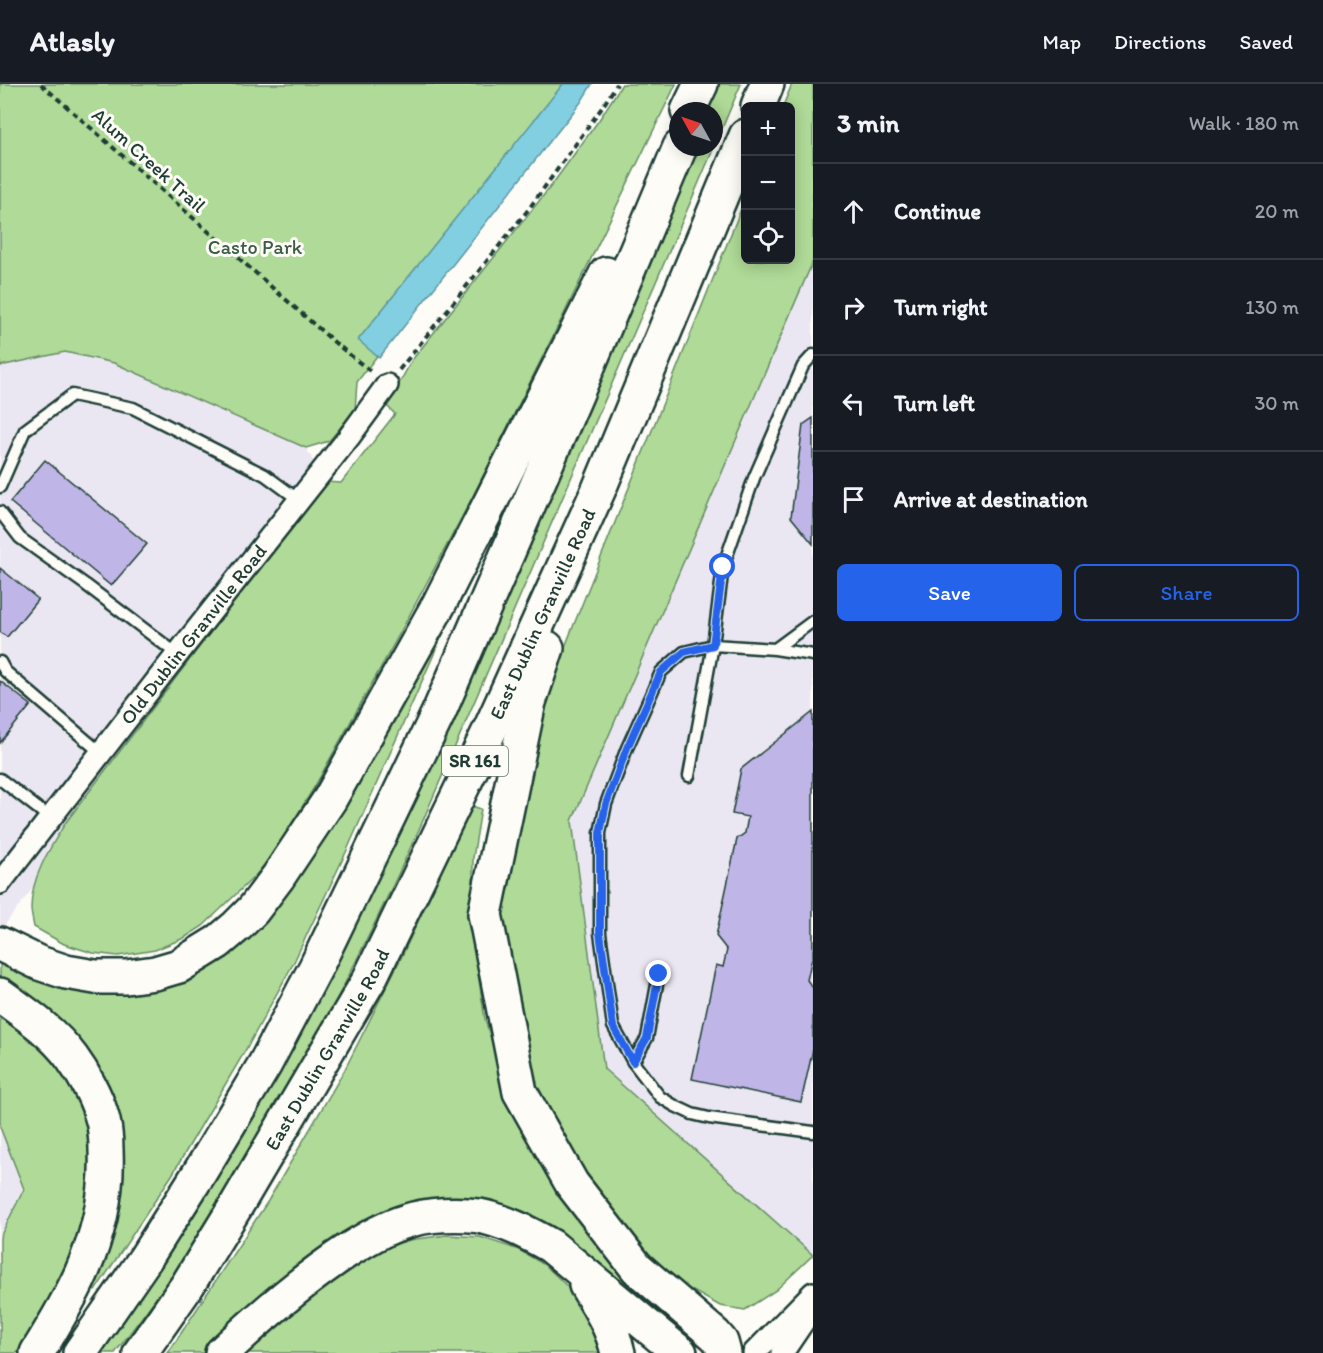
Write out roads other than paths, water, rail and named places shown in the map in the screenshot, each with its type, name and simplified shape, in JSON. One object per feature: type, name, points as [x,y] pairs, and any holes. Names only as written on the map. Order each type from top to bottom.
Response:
[{"type":"main road","points":[[692,102],[701,84]]},
{"type":"main road","points":[[700,102],[707,84]]},
{"type":"main road","points":[[760,102],[767,84]]},
{"type":"main road","points":[[0,944],[39,963],[66,972],[95,977],[126,978],[178,966],[218,942],[253,910],[330,799],[439,604],[669,148]]},
{"type":"main road","name":"East Dublin Granville Road","points":[[140,1353],[187,1286],[369,980],[487,736],[599,489],[741,148]]},
{"type":"main road","name":"SR 161","points":[[80,1353],[145,1259],[200,1172],[265,1064],[316,967],[438,714],[677,156]]},
{"type":"main road","points":[[599,489],[529,702],[485,914],[520,1092],[572,1184],[637,1268],[715,1335],[721,1342],[724,1353]]},
{"type":"main road","points":[[0,995],[31,1017],[72,1057],[101,1114],[106,1138],[107,1171],[103,1208],[95,1238],[68,1301],[37,1353]]},
{"type":"main road","points":[[222,1353],[291,1292],[331,1262],[385,1229],[408,1220],[445,1215],[478,1216],[502,1222],[551,1246],[680,1353]]},
{"type":"main road","points":[[572,1263],[603,1313],[614,1335],[618,1353]]},
{"type":"street","name":"Old Dublin Granville Road","points":[[0,883],[349,437],[381,380]]},
{"type":"street","points":[[754,1353],[813,1293]]},
{"type":"street","points":[[782,1353],[813,1307]]},
{"type":"lane","points":[[689,776],[713,645],[723,567],[759,468],[803,366],[813,355]]},
{"type":"lane","points":[[0,487],[25,430],[72,394],[133,408],[265,475],[299,500]]},
{"type":"lane","points":[[0,512],[20,538],[177,654]]},
{"type":"lane","points":[[775,649],[813,621]]},
{"type":"lane","points":[[813,655],[775,649],[713,645],[684,652],[661,672],[627,748],[606,804],[600,833],[600,933],[613,1026],[633,1062],[660,1097],[692,1114],[813,1132]]},
{"type":"lane","points":[[0,662],[6,671],[100,753]]},
{"type":"lane","points":[[0,779],[50,818]]},
{"type":"lane","points":[[633,1062],[647,1038],[659,974]]},
{"type":"water","points":[[563,84],[592,84],[581,102],[379,358],[358,340]]},
{"type":"park label","name":"Casto Park","points":[[255,247]]}]
